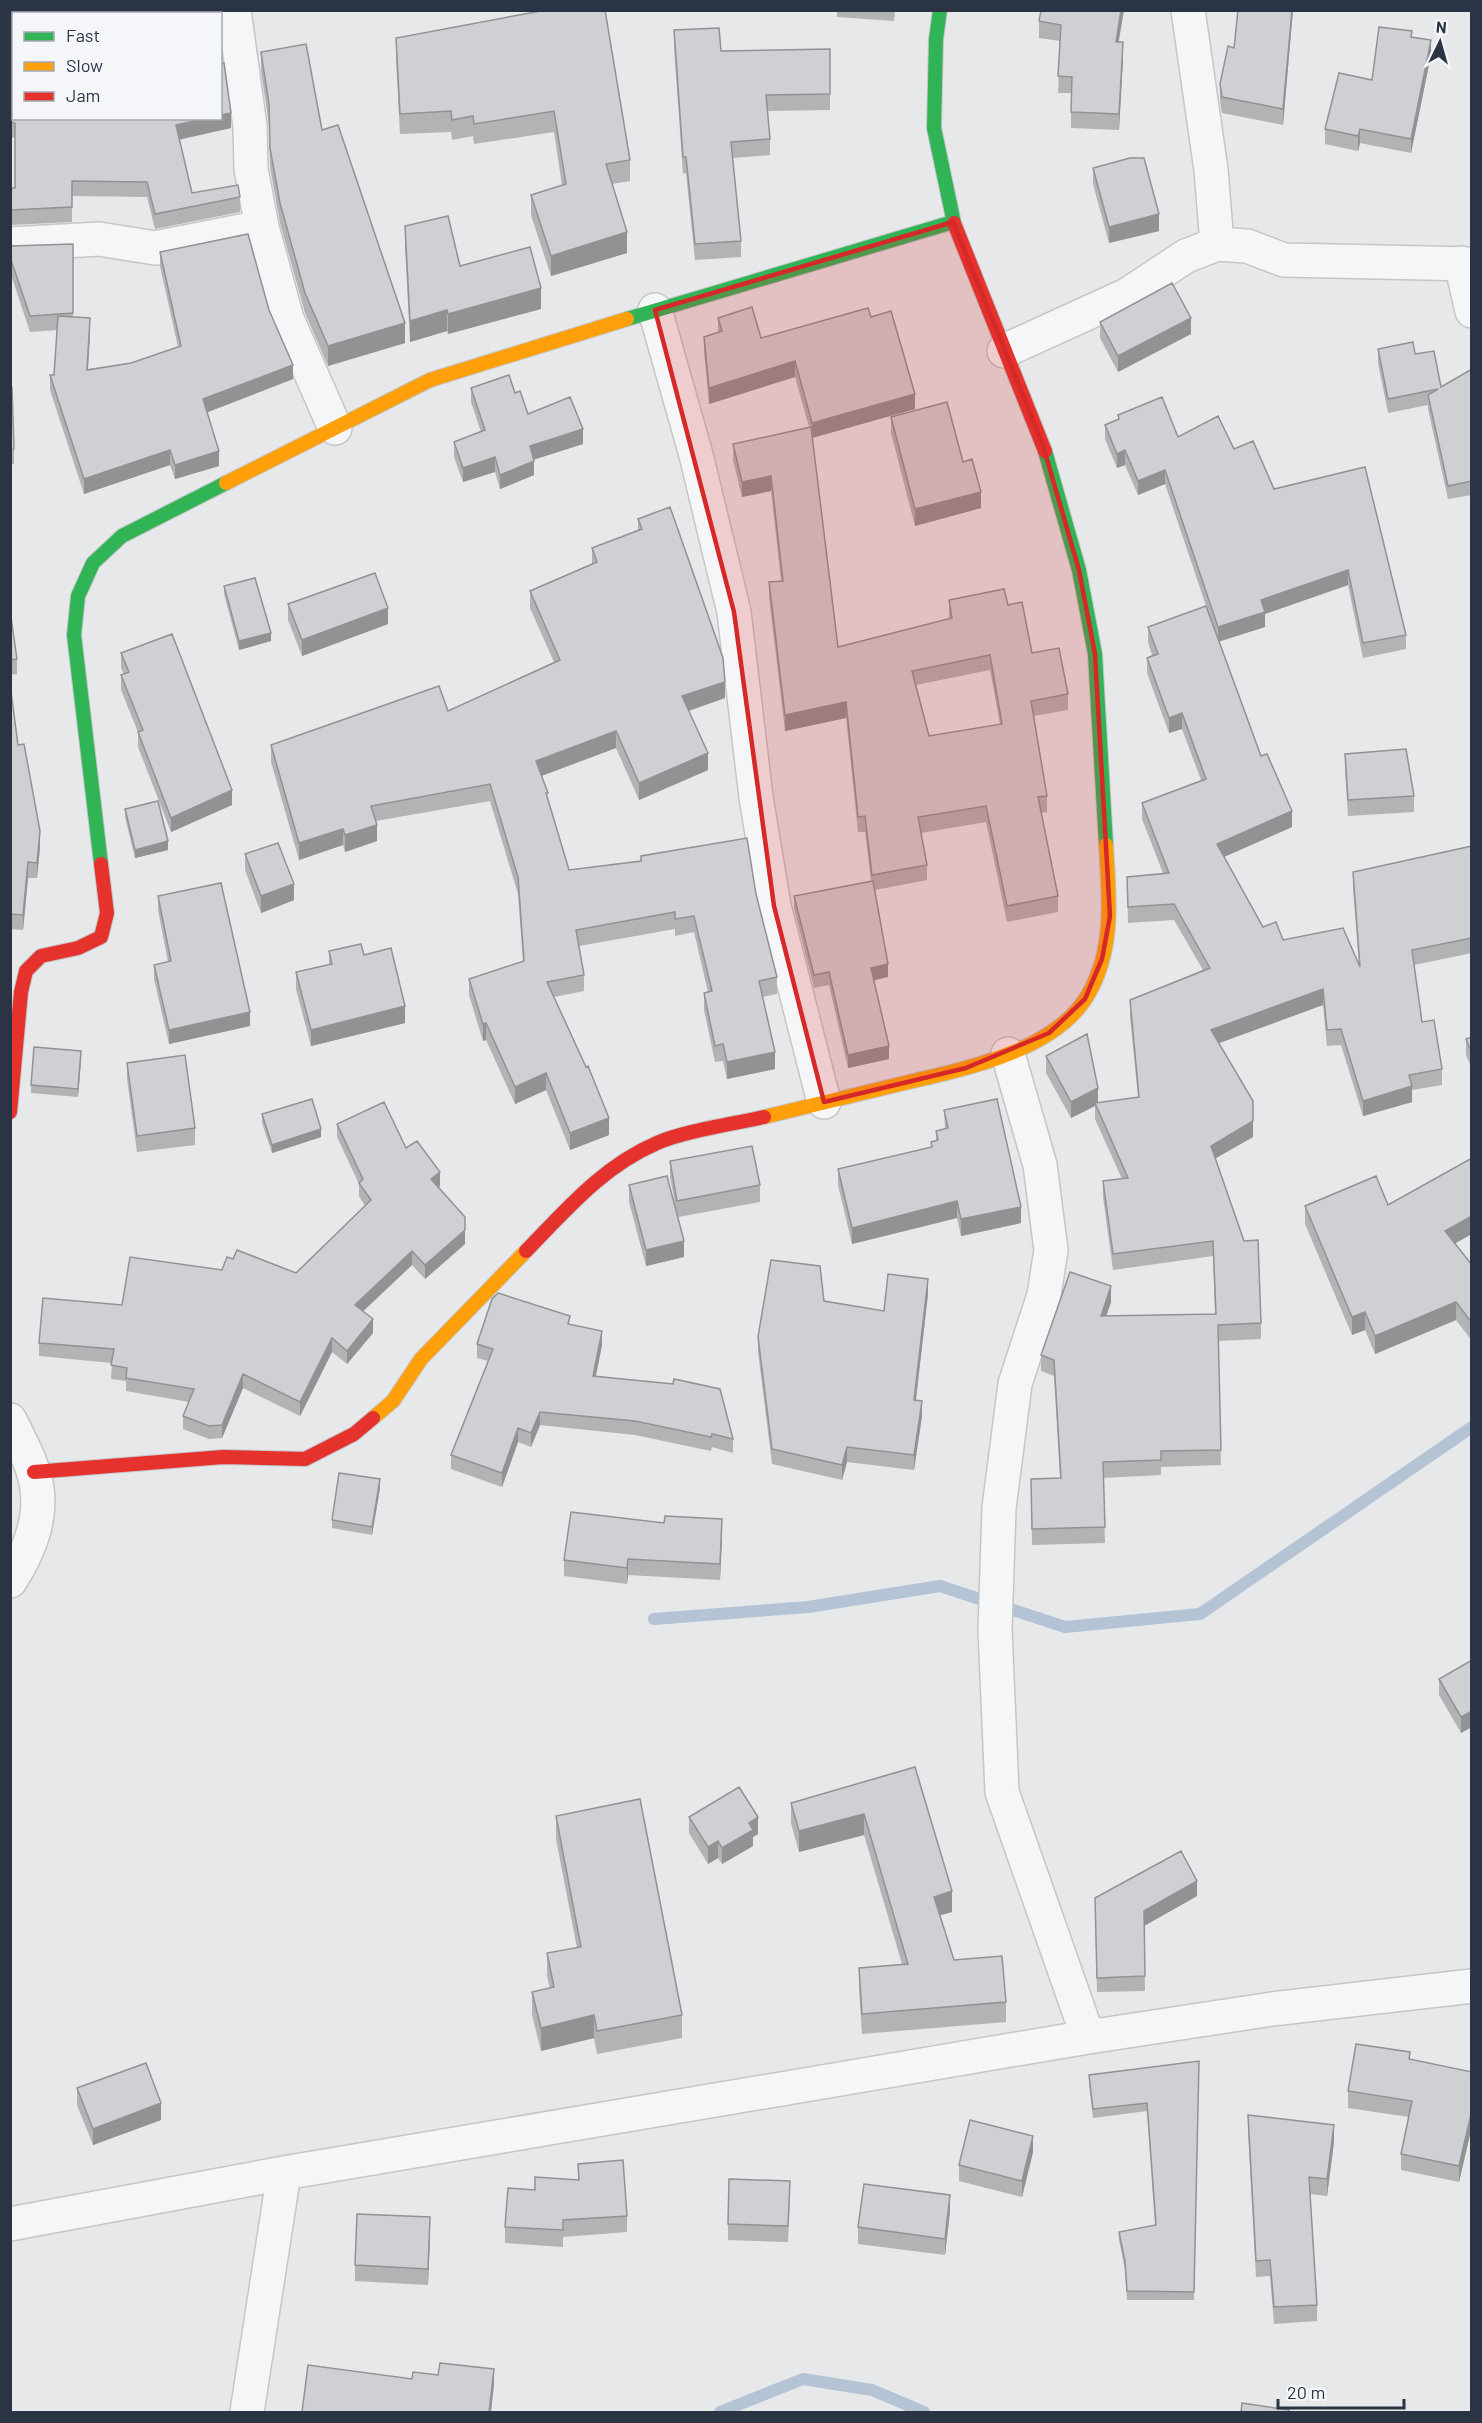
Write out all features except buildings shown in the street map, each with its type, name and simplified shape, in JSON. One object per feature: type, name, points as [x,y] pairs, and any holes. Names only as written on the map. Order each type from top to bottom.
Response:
[{"type":"street","points":[[234,10],[250,126],[251,169],[262,227],[287,319],[335,428]]},
{"type":"street","points":[[34,1472],[223,1457],[305,1460],[354,1434],[393,1401],[421,1359],[582,1193],[621,1161],[659,1142],[966,1068],[1008,1054],[1049,1034],[1085,999],[1102,959],[1110,916],[1095,654],[1079,570],[1042,442],[953,222],[934,128],[936,39],[940,10]]},
{"type":"street","points":[[1188,10],[1211,170],[1217,244]]},
{"type":"street","points":[[10,1112],[21,992],[26,971],[41,956],[78,948],[101,937],[107,913],[74,634],[78,596],[93,563],[122,536],[430,380],[655,310],[953,222]]},
{"type":"street","points":[[10,244],[99,239],[155,248],[262,227]]},
{"type":"street","points":[[1004,351],[1127,295],[1186,256],[1217,244],[1247,246],[1284,260],[1466,264],[1472,311]]},
{"type":"street","points":[[655,310],[696,455],[735,612],[756,797],[774,906],[824,1102]]},
{"type":"street","points":[[1008,1054],[1040,1165],[1051,1250],[1044,1295],[1015,1384],[999,1508],[995,1630],[1002,1792],[1088,2037]]},
{"type":"street","points":[[10,1420],[34,1472],[38,1505],[34,1535],[10,1581]]},
{"type":"street","points":[[10,2224],[284,2173],[1088,2037],[1272,2009],[1472,1986]]},
{"type":"street","points":[[247,2412],[284,2173]]},
{"type":"highlighted area","points":[[953,222],[1042,442],[1079,570],[1095,654],[1110,916],[1102,959],[1085,999],[1049,1033],[966,1068],[824,1102],[774,906],[734,612],[655,310]]},
{"type":"waterway","points":[[654,1619],[808,1607],[940,1586],[1065,1627],[1200,1614],[1472,1427]]},
{"type":"waterway","points":[[720,2412],[803,2379],[872,2390],[924,2412]]},
{"type":"traffic: fast","points":[[940,10],[936,39],[934,128],[954,223]]},
{"type":"traffic: fast","points":[[627,319],[953,222]]},
{"type":"traffic: fast","points":[[1045,451],[1079,570],[1095,654],[1106,845]]},
{"type":"traffic: fast","points":[[101,864],[74,635],[78,596],[93,563],[122,536],[226,483]]},
{"type":"traffic: slow","points":[[226,483],[430,380],[627,319]]},
{"type":"traffic: slow","points":[[764,1117],[971,1067],[1027,1046],[1052,1032],[1073,1014],[1089,993],[1103,958],[1107,939],[1109,902],[1106,845]]},
{"type":"traffic: slow","points":[[373,1418],[393,1401],[421,1359],[526,1251]]},
{"type":"traffic: jam","points":[[954,223],[1045,451]]},
{"type":"traffic: jam","points":[[10,1112],[21,992],[26,971],[41,956],[78,948],[101,937],[107,913],[101,864]]},
{"type":"traffic: jam","points":[[526,1251],[586,1190],[602,1176],[638,1153],[657,1143],[681,1135],[764,1117]]},
{"type":"traffic: jam","points":[[34,1472],[223,1457],[305,1459],[354,1434],[373,1418]]}]
